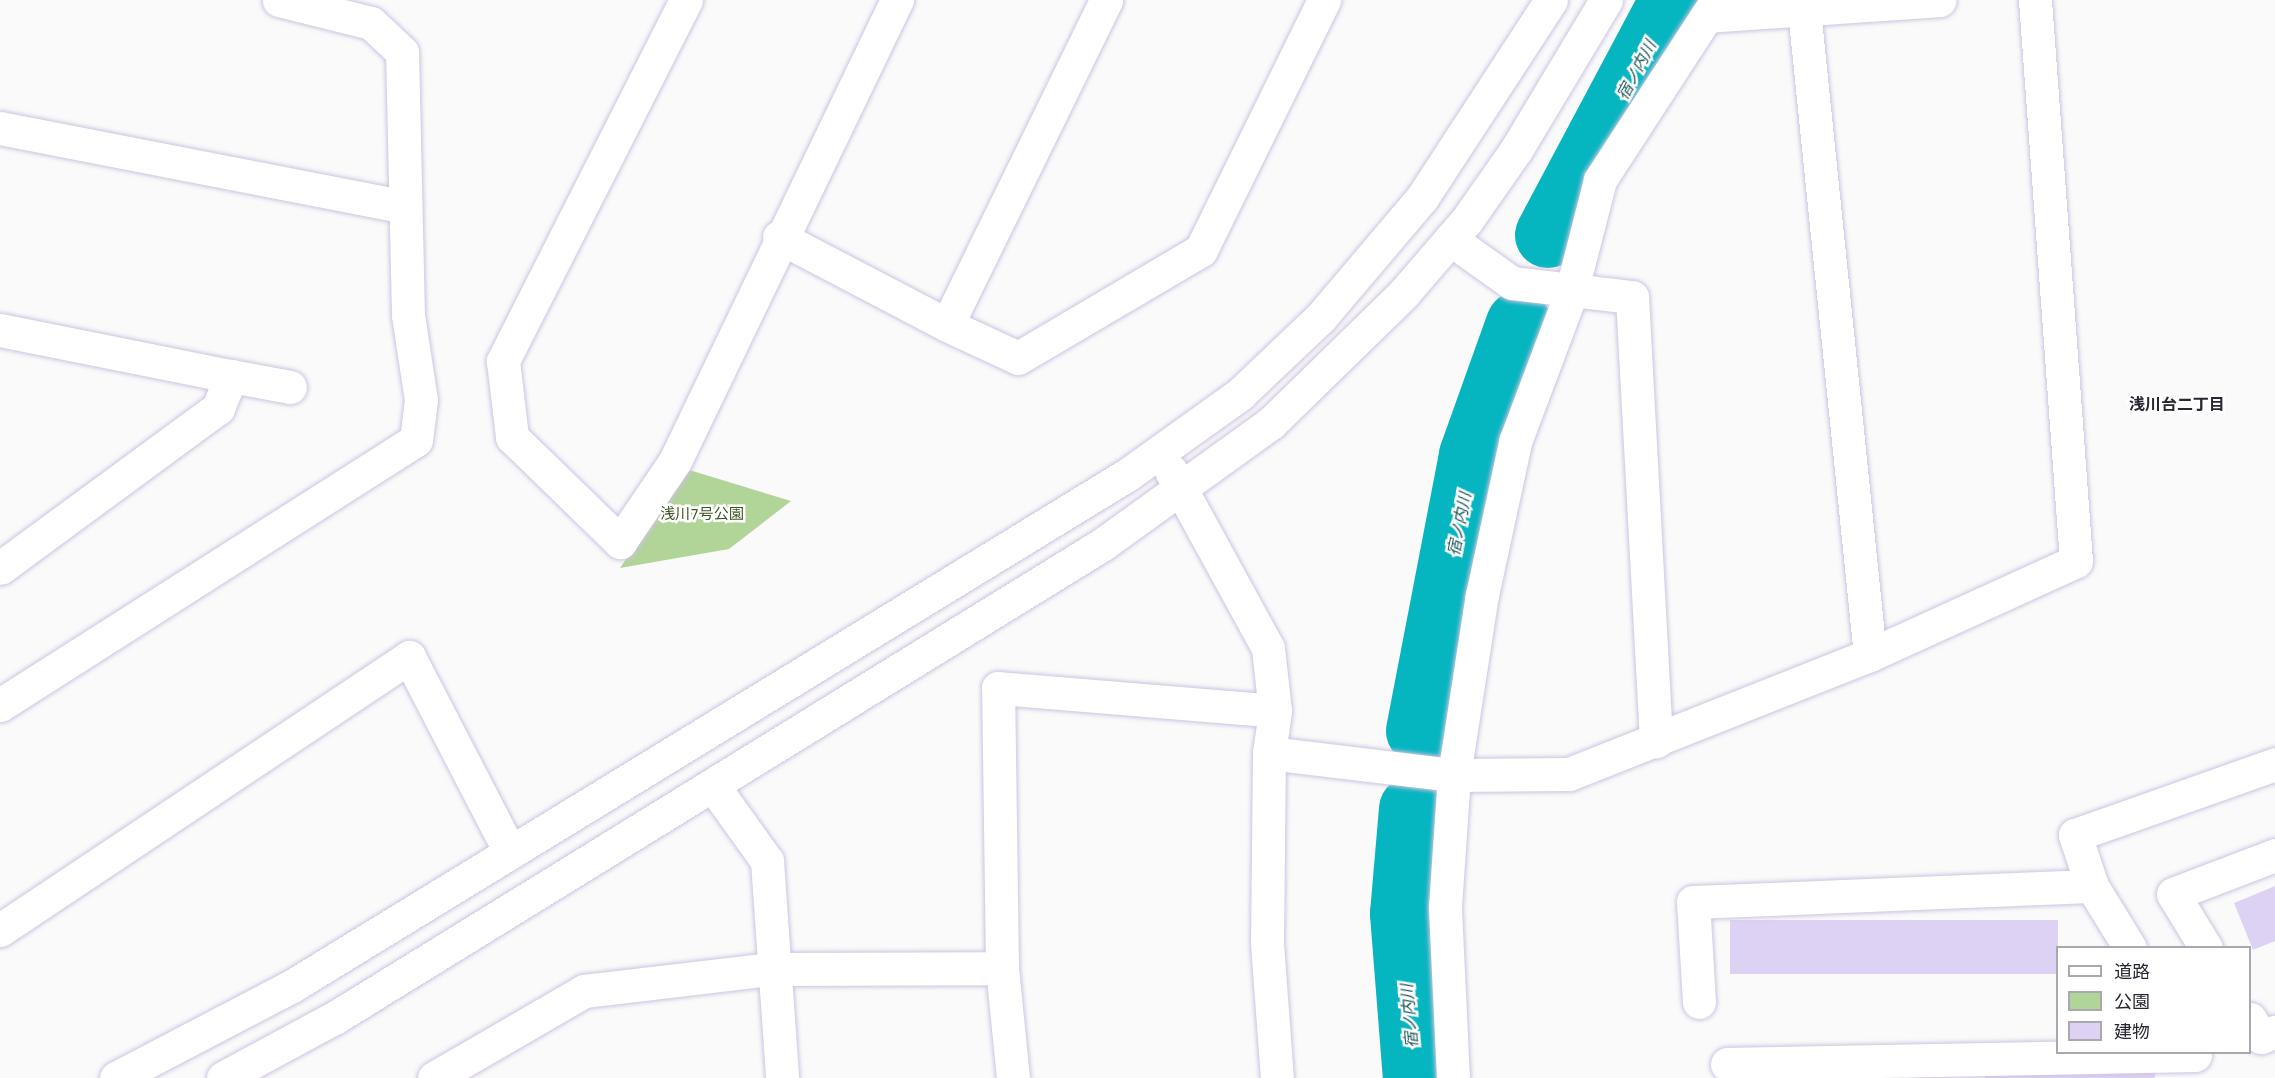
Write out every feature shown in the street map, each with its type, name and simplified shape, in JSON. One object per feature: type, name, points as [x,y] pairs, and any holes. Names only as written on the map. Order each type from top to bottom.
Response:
[{"type":"street","points":[[0,705],[416,440],[422,400],[408,315],[402,206],[402,52],[371,23],[279,0]]},
{"type":"street","points":[[686,0],[503,361],[512,437],[620,542],[675,461],[779,237],[897,0]]},
{"type":"street","points":[[947,325],[1106,0]]},
{"type":"street","points":[[779,237],[947,325],[1018,358],[1201,250],[1324,0]]},
{"type":"street","points":[[116,1078],[292,986],[1159,451],[1240,394],[1321,317],[1422,198],[1551,0]]},
{"type":"street","points":[[223,1078],[336,1017],[714,787],[1182,489],[1271,423],[1338,361],[1450,239],[1516,150],[1606,0]]},
{"type":"street","points":[[1453,1078],[1445,907],[1454,776],[1482,595],[1515,442],[1571,293],[1600,180],[1712,8],[1804,10],[1939,0]]},
{"type":"street","points":[[1269,753],[1454,776],[1569,774],[1870,655],[2076,561],[2035,0]]},
{"type":"street","points":[[1804,10],[1870,655]]},
{"type":"street","points":[[0,128],[402,206]]},
{"type":"street","points":[[1450,239],[1512,284],[1571,293],[1632,297],[1656,741]]},
{"type":"street","points":[[0,330],[290,387]]},
{"type":"street","points":[[0,568],[218,408],[231,376]]},
{"type":"street","points":[[1159,451],[1268,648],[1275,711],[1269,753],[1267,943],[1277,1078]]},
{"type":"street","points":[[0,930],[409,657],[510,852]]},
{"type":"street","points":[[1013,1078],[1002,968],[998,688],[1275,711]]},
{"type":"street","points":[[2129,946],[2092,886],[2075,835],[2275,764]]},
{"type":"street","points":[[714,787],[767,861],[771,969],[782,1078]]},
{"type":"street","points":[[2205,946],[2173,894],[2275,855]]},
{"type":"street","points":[[1699,1002],[1693,903],[2092,886]]},
{"type":"street","points":[[434,1078],[584,991],[771,969],[1002,968]]},
{"type":"street","points":[[2251,1021],[2261,1037],[2275,1032]]},
{"type":"street","points":[[1727,1064],[2199,1062]]},
{"type":"green space","name":"浅川7号公園","points":[[686,469],[791,501],[729,549],[620,568]]},
{"type":"building","points":[[2275,886],[2275,941],[2253,950],[2234,903]]},
{"type":"building","points":[[1730,920],[2058,920],[2056,974],[1730,974]]},
{"type":"building","points":[[2155,1069],[2155,1078],[1985,1078],[1985,1076]]},
{"type":"waterway","name":"宿ノ内川","points":[[1548,235],[1673,0]]},
{"type":"waterway","name":"宿ノ内川","points":[[1419,731],[1472,455],[1519,324]]},
{"type":"waterway","name":"宿ノ内川","points":[[1412,809],[1403,914],[1416,1078]]},
{"type":"district","name":"浅川台二丁目","points":[[2177,404]]}]
